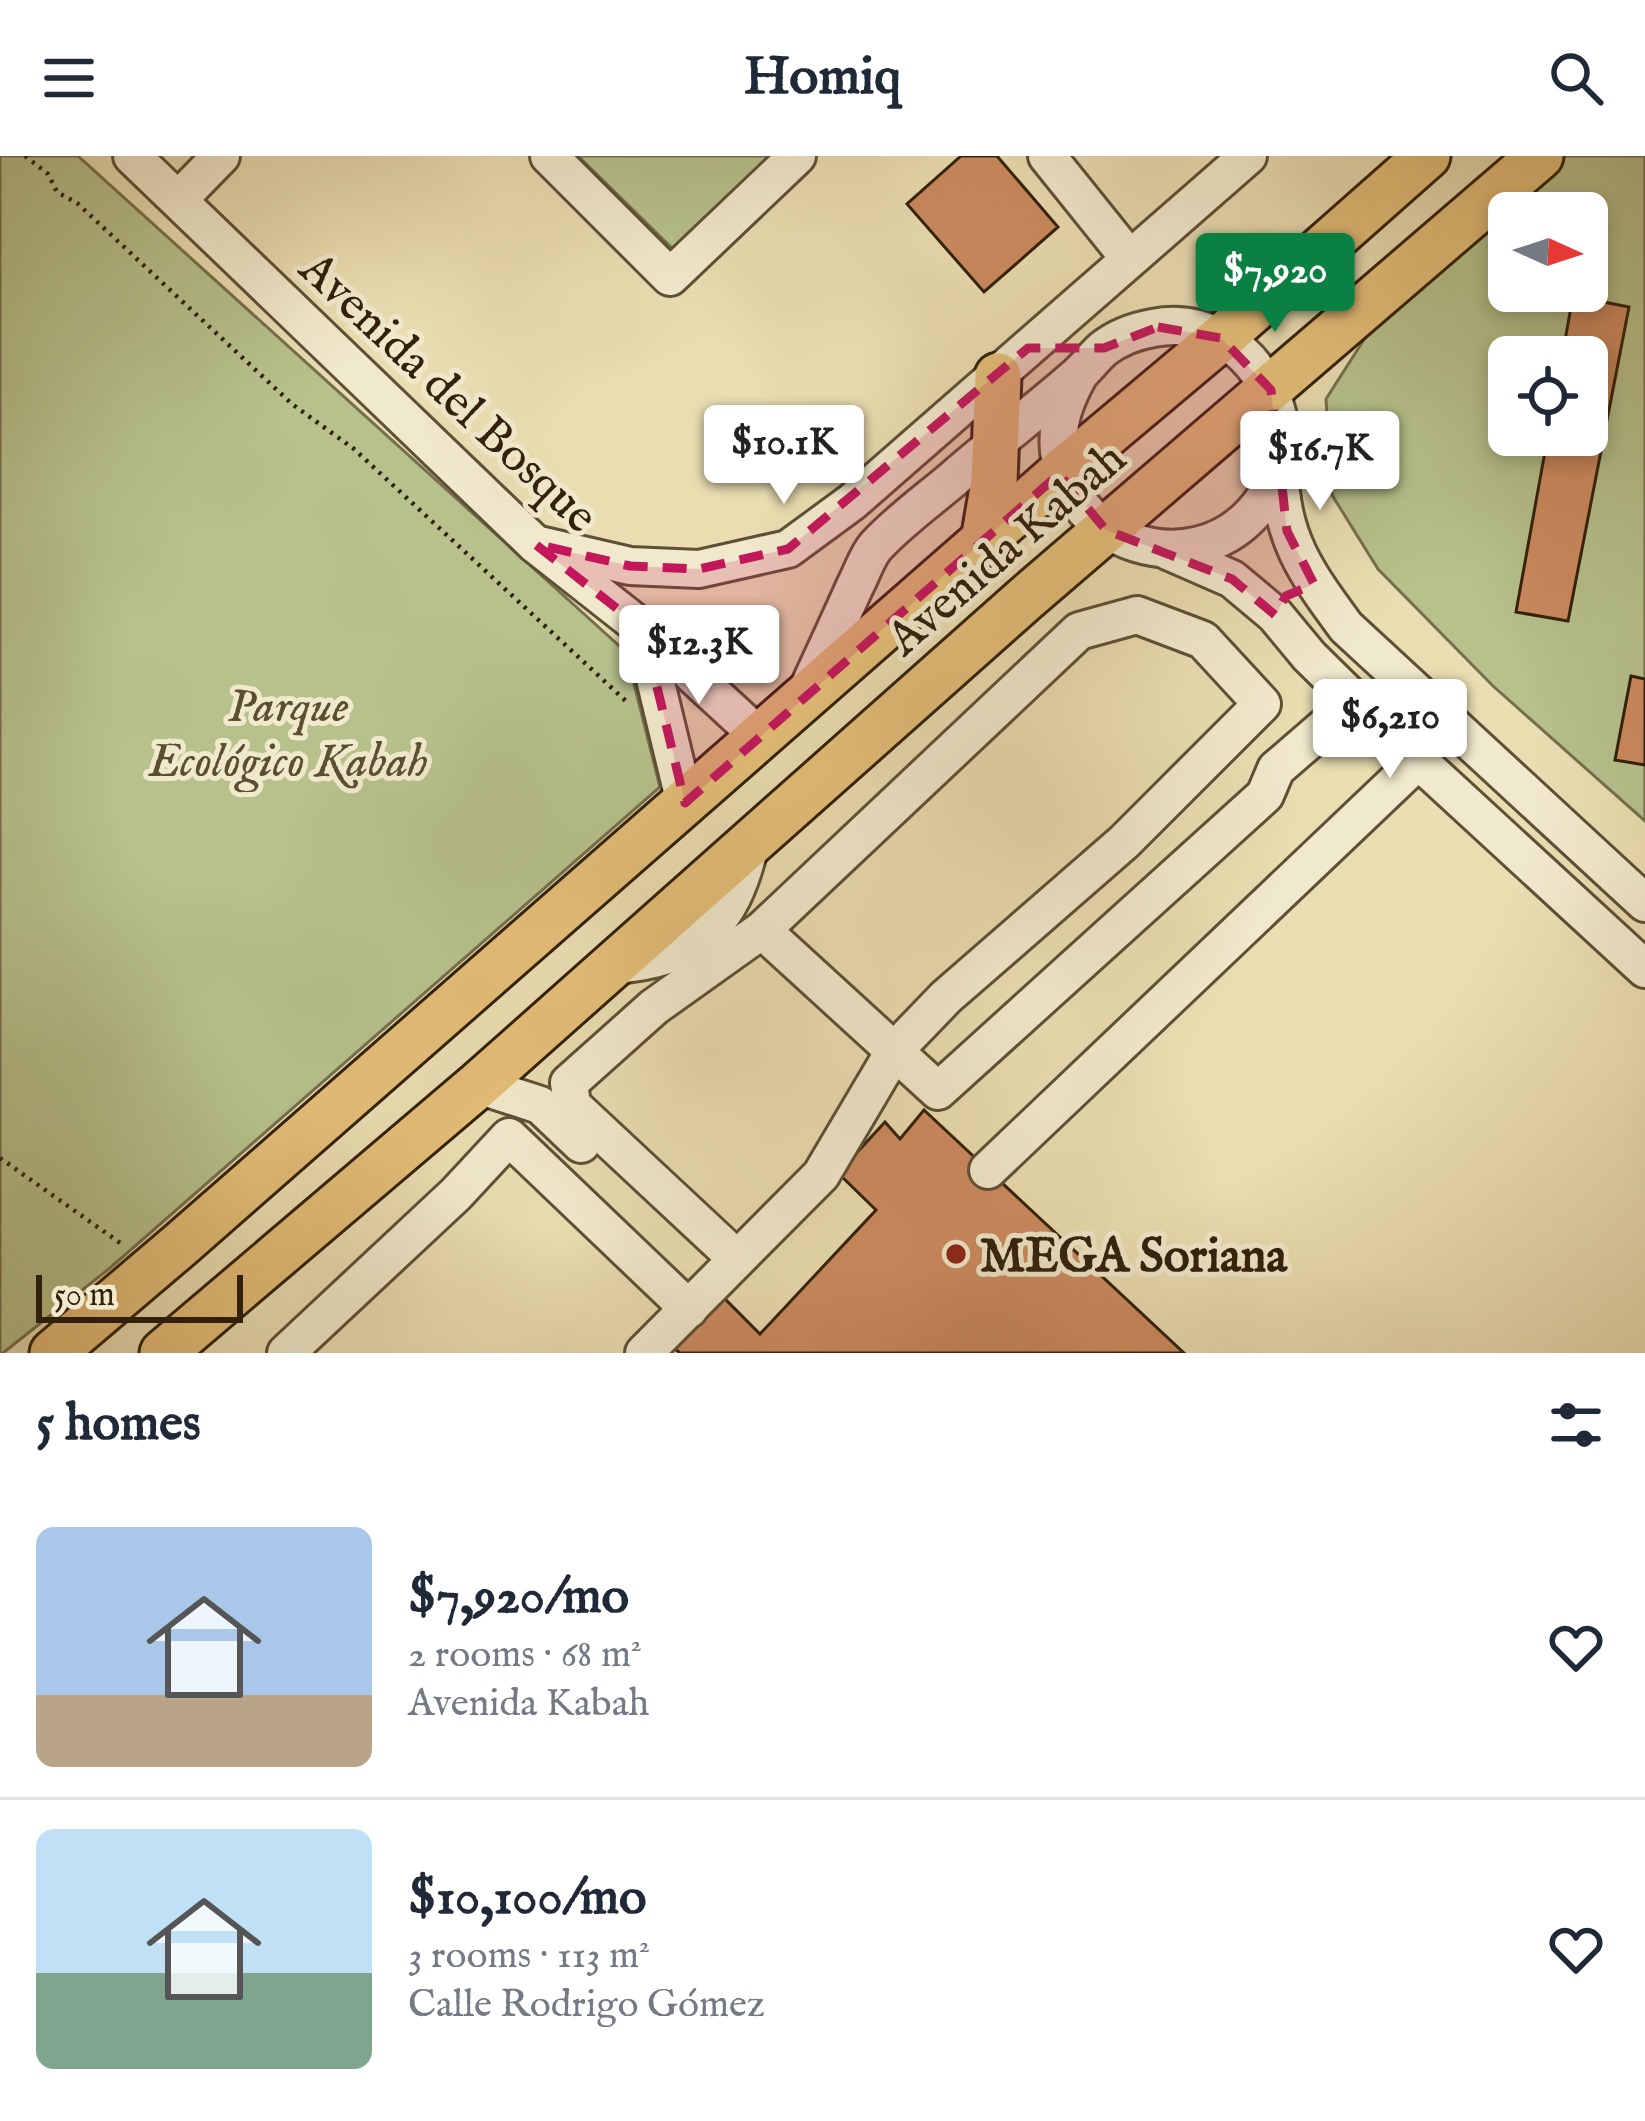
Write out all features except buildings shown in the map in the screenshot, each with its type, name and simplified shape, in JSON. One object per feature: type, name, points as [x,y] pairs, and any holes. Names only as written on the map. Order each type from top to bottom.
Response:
[{"type":"main road","name":"Avenida Kabah","points":[[53,1353],[1427,156]]},
{"type":"main road","name":"Avenida Kabah","points":[[163,1353],[478,1085],[1106,530],[1540,156]]},
{"type":"main road","points":[[984,541],[996,441],[1013,362]]},
{"type":"street","name":"Avenida del Bosque","points":[[132,156],[535,544],[643,629],[760,737]]},
{"type":"street","points":[[179,200],[221,156]]},
{"type":"street","points":[[549,156],[670,277],[797,156]]},
{"type":"street","points":[[1047,156],[1130,258]]},
{"type":"street","points":[[535,544],[630,566],[699,569],[788,549],[852,502],[1249,156]]},
{"type":"street","points":[[802,700],[873,548],[1124,337],[1158,327],[1192,328],[1221,338],[1252,362],[1271,390],[1280,420],[1280,487],[1287,531],[1314,584],[1346,627],[1645,903]]},
{"type":"street","points":[[1013,362],[1092,361]]},
{"type":"street","points":[[1092,361],[1066,399],[1059,429],[1064,470],[1088,514],[1134,544],[1164,550],[1232,579],[1276,615],[1309,656],[1645,969]]},
{"type":"street","points":[[1164,550],[1198,547],[1228,534],[1254,512],[1272,484],[1280,452]]},
{"type":"street","points":[[1276,615],[1276,607],[1286,596],[1314,584]]},
{"type":"street","points":[[644,1353],[821,1175],[896,1050],[946,997],[1124,842],[1262,704],[1203,640],[1137,615],[1078,631],[762,930],[654,1007],[569,1083],[572,1105],[729,1267]]},
{"type":"street","points":[[643,629],[685,803]]},
{"type":"street","points":[[762,930],[938,1091],[1363,707]]},
{"type":"street","points":[[1235,734],[1278,784]]},
{"type":"street","points":[[988,1170],[1420,759]]},
{"type":"street","points":[[528,1040],[539,1105]]},
{"type":"street","points":[[478,1085],[539,1105],[729,1267]]},
{"type":"street","points":[[286,1353],[456,1194],[509,1137],[689,1309]]},
{"type":"path","points":[[26,156],[48,173],[57,192],[77,203],[292,404],[354,449],[629,704]]},
{"type":"path","points":[[0,1159],[134,1252]]},
{"type":"highlighted area","points":[[1158,327],[1221,338],[1271,390],[1287,531],[1314,584],[1286,596],[1275,615],[1232,579],[1106,530],[1059,474],[685,803],[643,629],[535,544],[630,566],[699,569],[788,549],[1028,348],[1104,348]]},
{"type":"green space","name":"Parque Ecológico Kabah","points":[[0,156],[78,156],[626,652],[660,787],[110,1268],[3,1353],[0,1353]]},
{"type":"green space","points":[[578,156],[770,156],[673,249]]},
{"type":"green space","points":[[1565,156],[1645,156],[1645,821],[1493,686],[1378,569],[1332,495],[1326,399],[1369,332],[1488,225],[1488,312],[1608,312],[1608,192],[1525,192]]},
{"type":"place","name":"MEGA Soriana","points":[[956,1254]]}]
